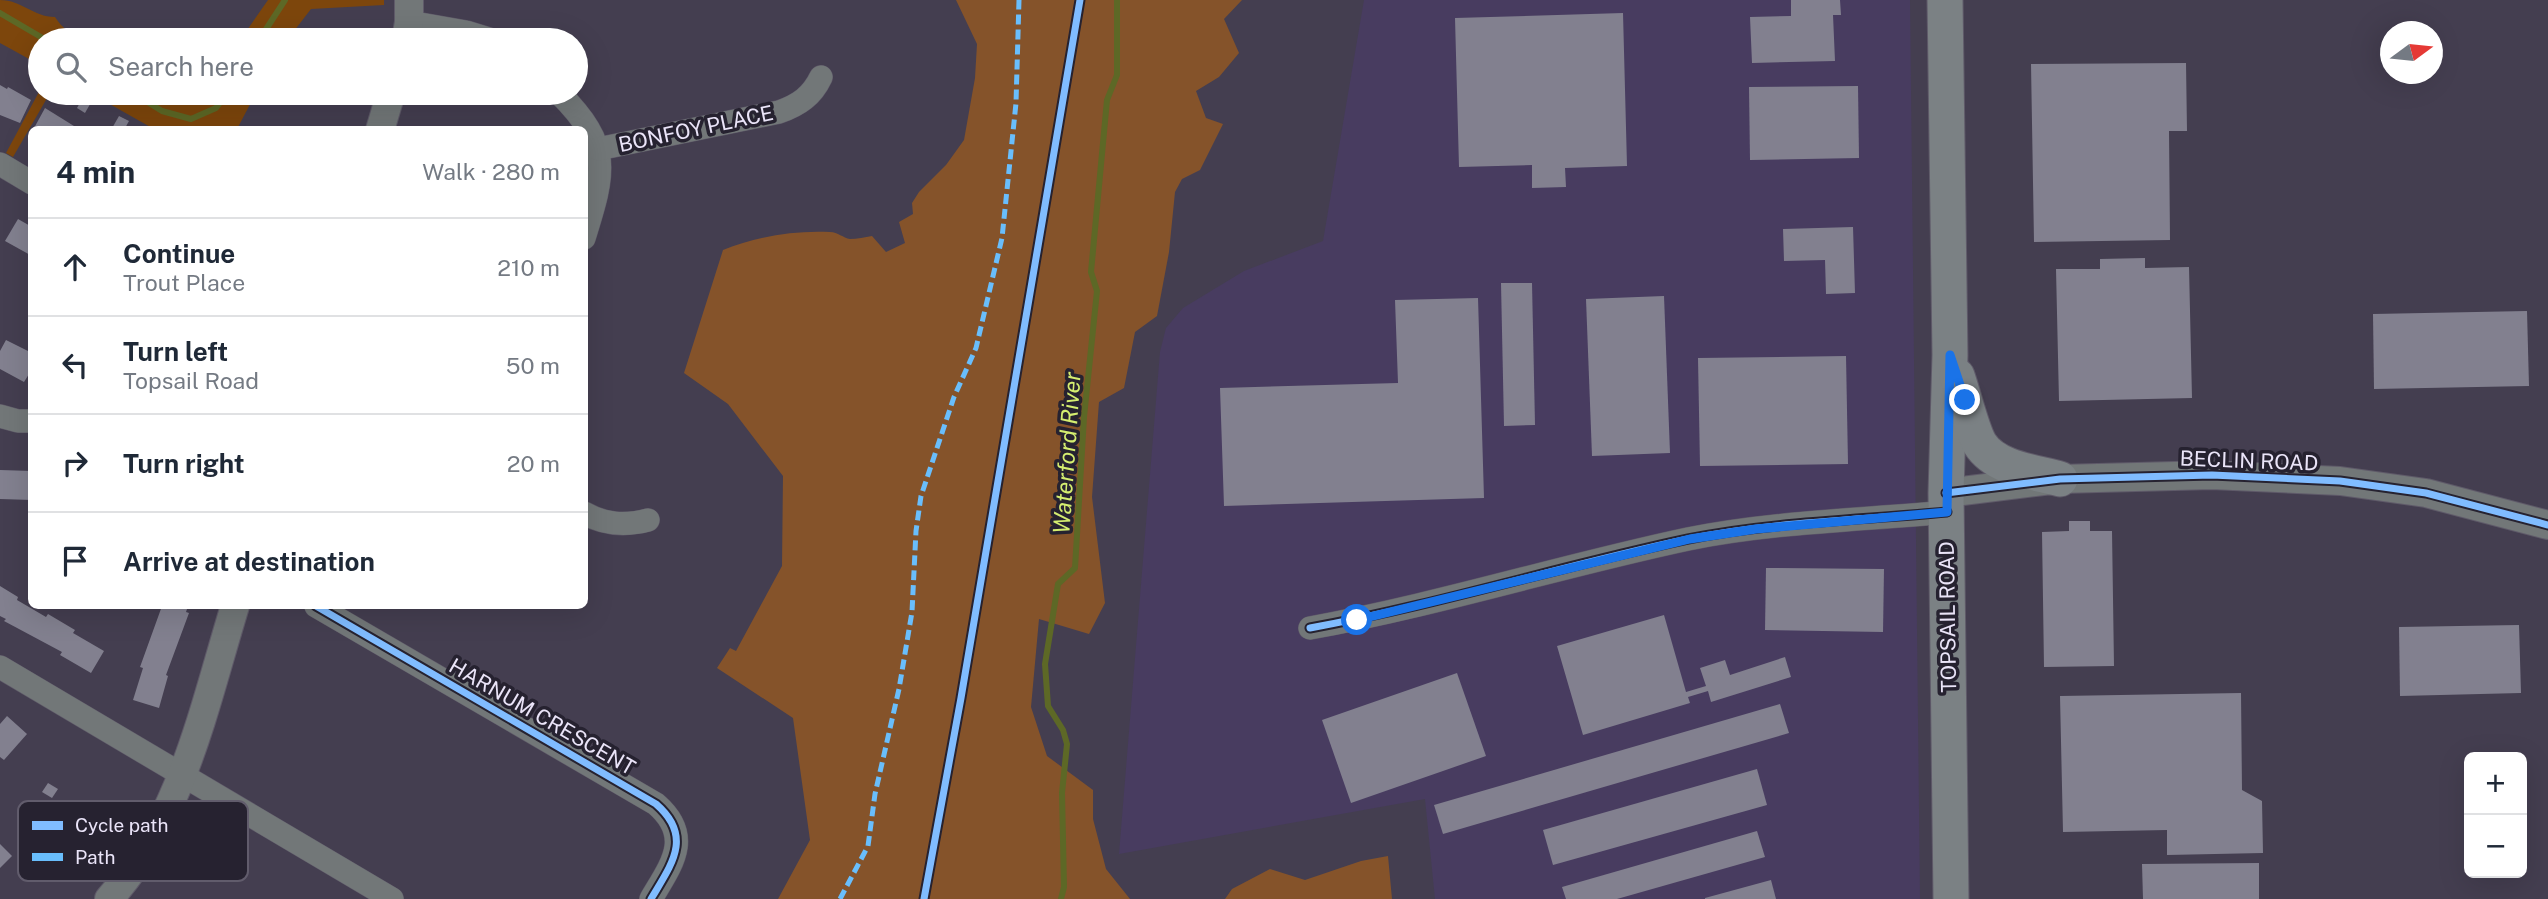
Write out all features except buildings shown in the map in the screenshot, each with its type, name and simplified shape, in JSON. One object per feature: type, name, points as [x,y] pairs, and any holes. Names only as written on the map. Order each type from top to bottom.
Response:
[{"type":"main road","name":"TOPSAIL ROAD","points":[[1945,0],[1950,355],[1946,503],[1951,899]]},
{"type":"main road","points":[[1950,355],[1980,444],[1993,457],[2011,466],[2060,479]]},
{"type":"street","points":[[408,21],[445,28]]},
{"type":"street","name":"BONFOY PLACE","points":[[598,149],[779,112],[801,103],[821,77]]},
{"type":"street","points":[[381,126],[387,105]]},
{"type":"street","points":[[570,105],[588,126]]},
{"type":"street","points":[[588,126],[598,149],[600,180],[588,224]]},
{"type":"street","points":[[0,164],[28,181]]},
{"type":"street","points":[[0,416],[28,421]]},
{"type":"street","name":"BECLIN ROAD","points":[[1946,503],[2060,479],[2212,475],[2340,481],[2426,494],[2548,525]]},
{"type":"street","points":[[1310,628],[1380,615],[1690,539],[1946,503]]},
{"type":"street","points":[[588,515],[615,524],[648,520]]},
{"type":"street","points":[[172,801],[183,776],[233,609]]},
{"type":"street","name":"HARNUM CRESCENT","points":[[321,609],[656,804],[666,813],[677,835],[677,849],[673,861],[650,899]]},
{"type":"street","points":[[0,667],[225,801]]},
{"type":"street","points":[[248,814],[392,899]]},
{"type":"street","points":[[109,899],[125,881]]},
{"type":"shaded area","points":[[0,0],[55,17],[64,28],[28,28],[28,58],[0,43]]},
{"type":"shaded area","points":[[268,0],[384,0],[384,5],[311,9],[296,28],[248,28]]},
{"type":"shaded area","points":[[956,0],[1242,0],[1224,19],[1239,53],[1219,77],[1196,91],[1206,118],[1223,124],[1200,170],[1182,179],[1175,192],[1169,252],[1157,316],[1135,332],[1124,388],[1099,402],[1092,497],[1105,603],[1089,634],[1039,619],[1031,707],[1047,756],[1093,790],[1093,819],[1106,869],[1130,899],[778,899],[810,840],[793,718],[717,668],[730,648],[736,651],[782,566],[783,476],[728,404],[684,373],[723,250],[761,238],[803,232],[833,232],[850,239],[872,236],[886,252],[905,243],[899,222],[913,214],[912,203],[919,192],[946,165],[964,140],[975,78],[977,44]]},
{"type":"shaded area","points":[[1364,0],[1910,0],[1920,899],[1435,899],[1425,799],[1119,854],[1160,352],[1166,328],[1183,308],[1244,271],[1323,241]]},
{"type":"shaded area","points":[[32,105],[43,105],[31,126],[28,126],[28,131],[13,157],[6,153]]},
{"type":"shaded area","points":[[111,105],[250,105],[239,126],[149,126]]},
{"type":"shaded area","points":[[1388,856],[1392,899],[1225,899],[1232,889],[1270,869],[1305,880],[1361,861]]},
{"type":"waterway","points":[[267,28],[285,0]]},
{"type":"waterway","name":"Waterford River","points":[[1061,899],[1064,887],[1062,793],[1067,744],[1063,730],[1048,706],[1045,664],[1058,584],[1075,568],[1084,417],[1097,291],[1091,272],[1107,100],[1117,75],[1117,0]]},
{"type":"waterway","points":[[0,13],[28,29]]},
{"type":"waterway","points":[[152,105],[162,111],[191,119],[218,105]]},
{"type":"marked path","points":[[840,899],[868,846],[875,794],[899,689],[912,612],[916,531],[921,496],[954,397],[976,348],[1002,238],[1016,103],[1019,0]]},
{"type":"cycle path","points":[[924,899],[1080,0]]},
{"type":"cycle path","points":[[1946,493],[2060,479],[2212,475],[2340,481],[2426,493],[2548,525]]},
{"type":"cycle path","points":[[1310,628],[1719,533],[1947,512]]},
{"type":"cycle path","points":[[321,609],[656,804],[668,816],[676,840],[671,863],[651,899]]},
{"type":"route","points":[[1357,620],[1690,539],[1756,529],[1947,512],[1950,355],[1965,400]]}]
